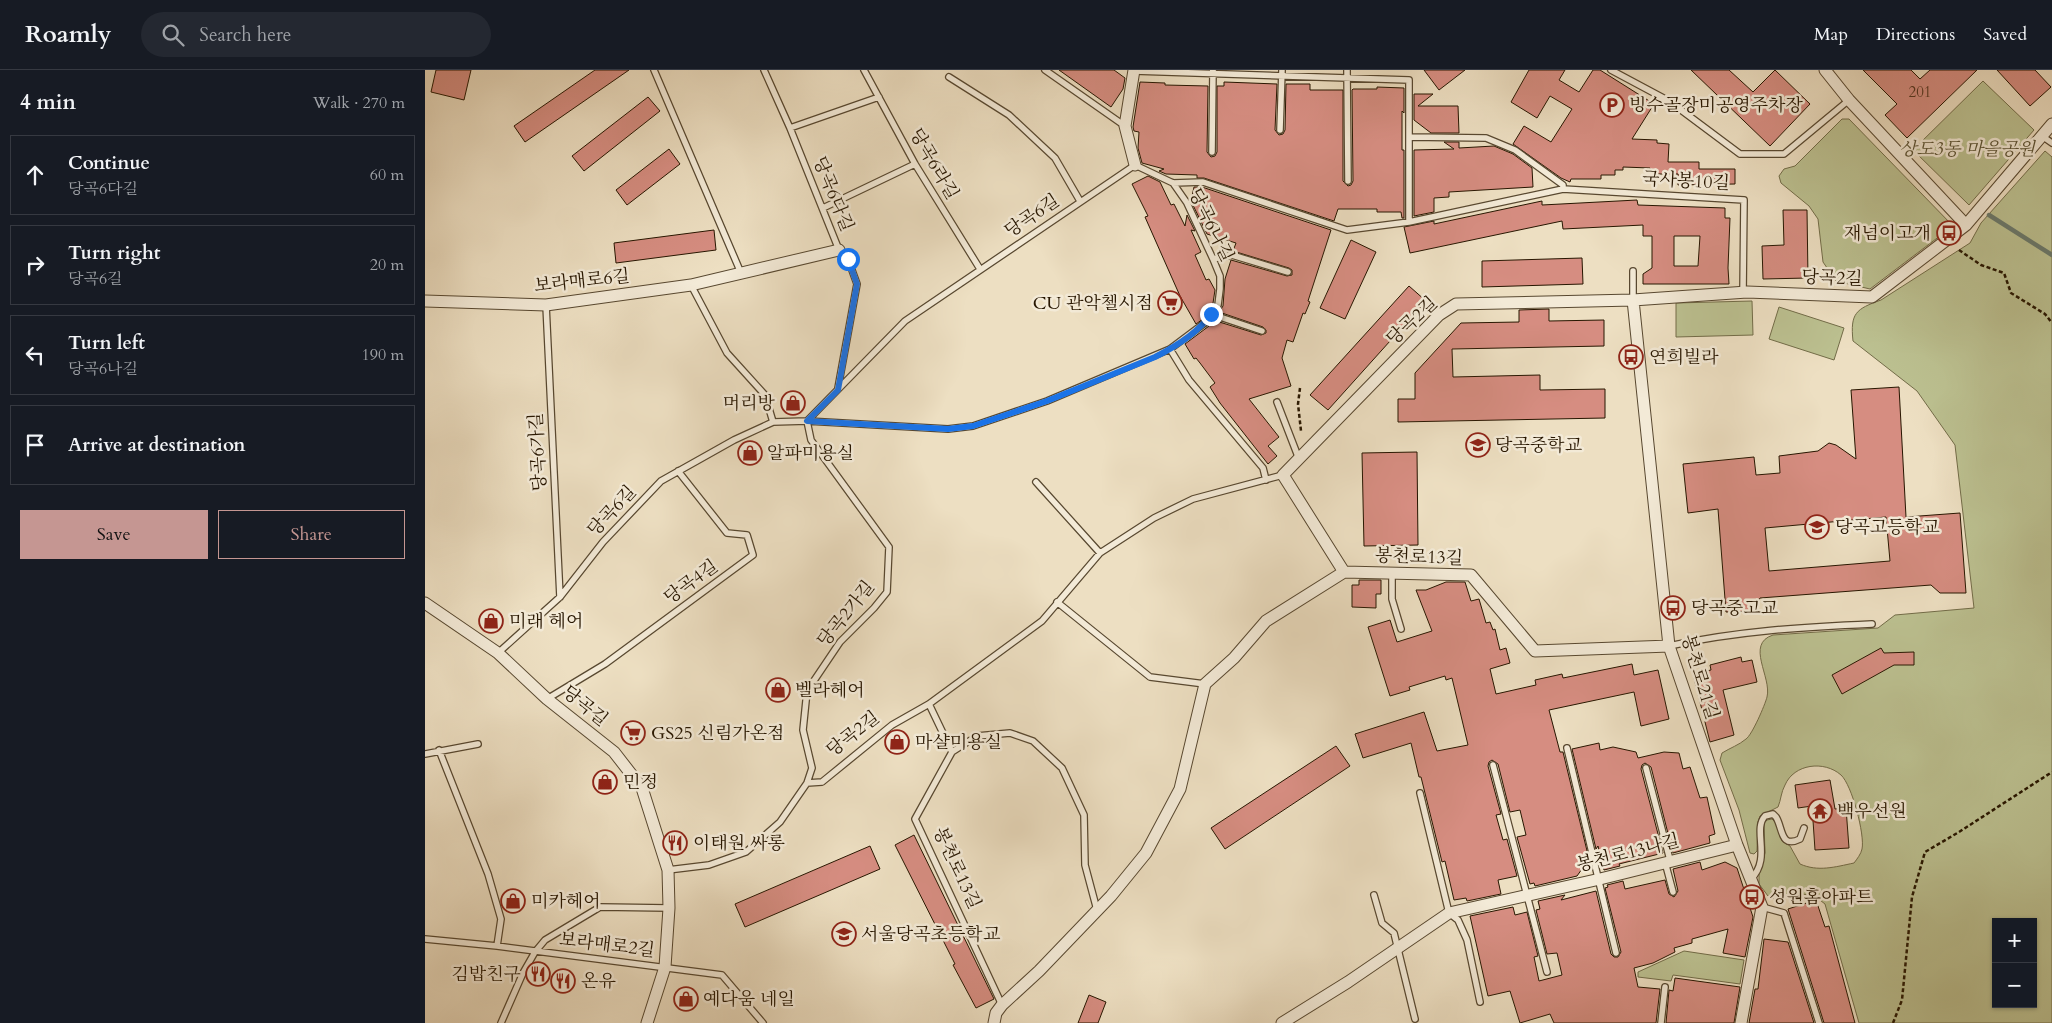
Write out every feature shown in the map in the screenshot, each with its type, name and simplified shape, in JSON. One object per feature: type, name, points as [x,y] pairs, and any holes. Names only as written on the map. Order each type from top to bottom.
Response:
[{"type":"street","points":[[1825,70],[1849,100],[1966,225],[2052,124]]},
{"type":"street","points":[[1134,71],[1125,126],[1135,165]]},
{"type":"street","name":"당곡2길","points":[[1283,475],[1439,315],[1456,304],[1633,300],[1743,293],[1872,297],[1966,225]]},
{"type":"street","name":"보라매로6길","points":[[425,301],[545,305],[691,285],[839,250]]},
{"type":"street","name":"봉천로21길","points":[[1633,300],[1669,646],[1737,844],[1762,907]]},
{"type":"street","points":[[994,1023],[996,1013],[1003,1005],[1039,971],[1097,910],[1146,853],[1180,789],[1205,684],[1234,658],[1266,622],[1343,572],[1283,475]]},
{"type":"street","name":"봉천로13길","points":[[1343,572],[1471,575],[1535,651],[1669,646]]},
{"type":"street","name":"당곡길","points":[[425,603],[498,653],[547,699],[614,752],[642,788],[668,870],[669,908],[665,967],[647,1023]]},
{"type":"street","name":"봉천로13나길","points":[[1282,1023],[1348,982],[1449,913],[1737,844]]},
{"type":"street","points":[[1741,1023],[1762,907]]},
{"type":"lane","points":[[654,70],[741,273]]},
{"type":"lane","name":"당곡6다길","points":[[764,70],[790,128],[839,250],[848,259],[857,284],[838,390]]},
{"type":"lane","name":"당곡6라길","points":[[866,70],[915,164],[980,269]]},
{"type":"lane","points":[[1045,70],[1125,126]]},
{"type":"lane","points":[[1347,70],[1348,181]]},
{"type":"lane","points":[[1611,70],[1669,101],[1740,154],[1784,154],[1849,100]]},
{"type":"lane","points":[[1134,71],[1282,73],[1347,79],[1409,80],[1409,222]]},
{"type":"lane","points":[[1212,152],[1213,72]]},
{"type":"lane","points":[[1280,130],[1282,73]]},
{"type":"lane","points":[[949,77],[1009,114],[1055,158],[1080,202]]},
{"type":"lane","points":[[790,128],[879,97]]},
{"type":"lane","points":[[2042,136],[2052,143]]},
{"type":"lane","points":[[1409,137],[1486,138],[1515,150],[1563,185],[1563,189]]},
{"type":"lane","points":[[823,208],[915,164]]},
{"type":"lane","points":[[1135,165],[1173,183]]},
{"type":"lane","name":"당곡6길","points":[[498,653],[559,597],[603,542],[661,481],[734,440],[773,422],[807,421],[905,321],[1135,165]]},
{"type":"lane","name":"국사봉10길","points":[[1173,183],[1203,182],[1347,230],[1409,222],[1563,189],[1744,200],[1743,293]]},
{"type":"lane","name":"당곡6나길","points":[[807,421],[948,429],[973,426],[1047,401],[1170,349],[1206,322],[1218,305],[1221,289],[1220,276],[1213,260],[1187,203],[1173,183]]},
{"type":"lane","points":[[1213,260],[1232,255],[1288,272]]},
{"type":"lane","points":[[1633,271],[1633,300]]},
{"type":"lane","points":[[691,285],[727,353],[765,395],[773,422]]},
{"type":"lane","name":"당곡6가길","points":[[545,305],[559,597]]},
{"type":"lane","points":[[1211,314],[1261,331]]},
{"type":"lane","points":[[1170,349],[1189,380],[1263,468],[1267,480]]},
{"type":"lane","points":[[1277,402],[1299,459]]},
{"type":"lane","name":"당곡2가길","points":[[807,421],[811,440],[889,547],[887,592],[840,642],[807,691],[803,730],[812,768],[807,783]]},
{"type":"lane","name":"당곡4길","points":[[547,699],[605,664],[753,555],[747,535],[727,533],[678,471]]},
{"type":"lane","name":"당곡2길","points":[[807,783],[822,782],[891,725],[929,704],[1042,621],[1100,553],[1154,518],[1193,499],[1283,475]]},
{"type":"lane","points":[[1036,482],[1100,553]]},
{"type":"lane","points":[[1392,573],[1392,599],[1401,630]]},
{"type":"lane","points":[[1057,602],[1150,677],[1205,684]]},
{"type":"lane","points":[[1669,646],[1703,638],[1788,628],[1872,624]]},
{"type":"lane","points":[[929,704],[952,752]]},
{"type":"lane","name":"봉천로13길","points":[[1003,1005],[915,819],[952,752],[977,736],[1010,733],[1033,741],[1062,768],[1084,815],[1085,865],[1097,910]]},
{"type":"lane","points":[[425,754],[478,744]]},
{"type":"lane","points":[[1567,748],[1616,952]]},
{"type":"lane","points":[[439,750],[488,874],[499,910],[501,919],[497,946]]},
{"type":"lane","points":[[1493,765],[1547,972]]},
{"type":"lane","points":[[1646,768],[1668,861],[1673,892]]},
{"type":"lane","points":[[668,870],[709,865],[746,852],[780,822],[807,783]]},
{"type":"lane","points":[[1420,794],[1449,913],[1458,920],[1467,940],[1480,1002]]},
{"type":"lane","points":[[1751,879],[1756,874],[1761,861],[1761,824],[1765,816],[1773,814],[1776,817],[1784,838],[1788,841],[1794,842],[1800,839],[1804,828]]},
{"type":"lane","points":[[1374,895],[1381,923],[1394,934],[1415,1019]]},
{"type":"lane","points":[[501,1023],[523,973],[535,952],[545,940],[600,907],[669,908]]},
{"type":"lane","points":[[1762,907],[1784,913],[1819,1023]]},
{"type":"lane","name":"보라매로2길","points":[[425,939],[497,946],[722,975],[763,1023]]},
{"type":"lane","points":[[1661,1023],[1665,987]]},
{"type":"path","points":[[1959,250],[1981,265],[2004,273],[2011,294],[2045,314],[2052,323]]},
{"type":"path","points":[[1300,388],[1298,404],[1302,439]]},
{"type":"path","points":[[1893,1023],[1902,1000],[1912,897],[1925,852],[2052,772]]},
{"type":"green space","name":"상도3동 마을공원","points":[[1983,81],[2034,130],[1969,205],[1913,150]]},
{"type":"green space","points":[[1842,119],[1849,119],[1953,226],[1870,289],[1836,281],[1823,262],[1818,219],[1809,206],[1781,183],[1779,176],[1784,169],[1795,166]]},
{"type":"green space","points":[[2045,151],[2052,157],[2052,1023],[1859,1023],[1825,904],[1816,897],[1803,894],[1775,899],[1768,896],[1759,884],[1759,875],[1765,853],[1764,823],[1767,820],[1772,819],[1776,823],[1782,841],[1790,846],[1800,864],[1820,868],[1854,863],[1862,849],[1862,833],[1857,810],[1845,780],[1834,770],[1826,767],[1810,766],[1795,772],[1789,778],[1784,788],[1778,807],[1760,816],[1757,851],[1754,854],[1750,853],[1739,810],[1720,760],[1722,753],[1749,736],[1766,701],[1768,689],[1760,653],[1765,639],[1773,635],[1878,628],[1895,615],[1974,608],[1955,445],[1917,391],[1853,341],[1852,332],[1856,313],[1866,306],[1881,300],[1970,243],[1981,223]]},
{"type":"green space","points":[[1752,301],[1753,335],[1676,337],[1676,303]]},
{"type":"green space","points":[[1779,307],[1844,328],[1834,360],[1769,339]]},
{"type":"green space","points":[[1684,951],[1744,960],[1740,984],[1673,975],[1671,981],[1638,977],[1638,972]]},
{"type":"building","points":[[436,70],[471,70],[464,100],[431,92]]},
{"type":"building","points":[[595,70],[629,70],[525,142],[514,126]]},
{"type":"building","points":[[1059,70],[1114,70],[1125,78],[1123,89],[1111,107]]},
{"type":"building","points":[[1424,70],[1465,70],[1439,90]]},
{"type":"building","points":[[1529,70],[1565,70],[1559,80],[1579,92],[1593,70],[1600,70],[1654,104],[1632,139],[1657,140],[1657,143],[1669,144],[1668,162],[1699,162],[1699,169],[1735,169],[1735,184],[1678,185],[1678,174],[1649,174],[1650,168],[1623,167],[1623,170],[1615,170],[1615,175],[1601,175],[1601,179],[1571,179],[1570,182],[1561,178],[1513,144],[1524,126],[1551,142],[1572,109],[1550,96],[1537,118],[1511,102]]},
{"type":"building","points":[[1691,70],[1729,70],[1753,92],[1775,70],[1810,104],[1770,146]]},
{"type":"building","points":[[1863,70],[1911,70],[1920,79],[1930,70],[1977,70],[1907,138],[1885,115],[1897,104]]},
{"type":"building","points":[[1997,70],[2035,70],[2051,87],[2030,106]]},
{"type":"building","points":[[1140,82],[1165,83],[1165,85],[1208,86],[1207,152],[1211,157],[1215,156],[1217,152],[1217,86],[1224,86],[1224,82],[1277,84],[1275,130],[1279,135],[1283,134],[1285,130],[1286,84],[1310,84],[1310,90],[1343,90],[1343,181],[1348,186],[1353,181],[1352,90],[1377,89],[1377,87],[1404,88],[1402,150],[1404,150],[1404,218],[1402,218],[1401,212],[1377,212],[1377,209],[1338,209],[1334,221],[1204,178],[1197,178],[1197,175],[1166,174],[1159,171],[1164,169],[1142,163],[1138,148],[1139,132],[1134,131],[1133,127]]},
{"type":"building","points":[[1414,94],[1433,94],[1418,106],[1458,106],[1459,133],[1431,133],[1414,120]]},
{"type":"building","points":[[648,97],[660,111],[584,171],[572,156]]},
{"type":"building","points":[[1444,142],[1459,142],[1459,148],[1494,146],[1513,154],[1532,168],[1533,187],[1449,192],[1449,197],[1434,198],[1434,212],[1414,216],[1414,150],[1454,149]]},
{"type":"building","points":[[669,149],[680,164],[627,205],[616,190]]},
{"type":"building","points":[[1148,176],[1160,182],[1171,205],[1174,204],[1185,226],[1187,215],[1195,231],[1191,230],[1201,252],[1195,255],[1206,280],[1209,279],[1215,290],[1213,303],[1203,319],[1196,324],[1180,296],[1145,217],[1148,216],[1132,184]]},
{"type":"building","points":[[1194,187],[1202,187],[1331,230],[1308,301],[1310,302],[1305,314],[1303,313],[1293,342],[1287,340],[1282,358],[1291,386],[1249,399],[1279,437],[1268,446],[1277,456],[1268,464],[1220,403],[1210,387],[1215,383],[1196,358],[1194,359],[1185,344],[1209,326],[1213,320],[1261,335],[1266,333],[1263,327],[1219,312],[1223,306],[1225,279],[1231,260],[1287,276],[1292,275],[1292,270],[1233,251],[1236,243],[1207,234],[1191,201]]},
{"type":"building","points":[[1637,200],[1638,205],[1725,208],[1725,218],[1730,218],[1729,284],[1643,284],[1643,274],[1652,268],[1652,236],[1643,236],[1643,225],[1563,229],[1562,221],[1410,253],[1404,227],[1434,221],[1434,224],[1542,201],[1542,205]],"holes":[[[1674,236],[1700,236],[1698,266],[1674,266]]]},
{"type":"building","points":[[1783,210],[1807,210],[1808,278],[1763,279],[1762,246],[1784,245]]},
{"type":"building","points":[[714,230],[716,250],[616,263],[614,243]]},
{"type":"building","points":[[1351,240],[1376,252],[1345,319],[1320,308]]},
{"type":"building","points":[[1582,258],[1583,284],[1482,287],[1482,261]]},
{"type":"building","points":[[1409,286],[1426,301],[1328,410],[1310,395]]},
{"type":"building","points":[[1549,309],[1549,321],[1604,320],[1604,346],[1452,349],[1453,377],[1540,375],[1540,390],[1605,389],[1605,418],[1398,422],[1398,399],[1415,399],[1415,373],[1461,323],[1519,322],[1519,310]]},
{"type":"building","points":[[1899,387],[1906,517],[1960,513],[1966,593],[1940,593],[1931,585],[1760,598],[1752,611],[1726,612],[1718,509],[1688,513],[1683,464],[1754,457],[1756,475],[1780,473],[1779,456],[1818,451],[1829,443],[1836,445],[1856,459],[1851,390]],"holes":[[[1886,517],[1890,561],[1769,571],[1765,528]]]},
{"type":"building","points":[[1417,452],[1418,545],[1364,546],[1362,453]]},
{"type":"building","points":[[1359,580],[1381,580],[1381,594],[1376,594],[1376,608],[1352,607],[1352,585],[1359,585]]},
{"type":"building","points":[[1446,582],[1465,582],[1471,601],[1479,599],[1486,623],[1490,622],[1493,630],[1495,629],[1500,650],[1506,648],[1510,663],[1490,669],[1496,694],[1536,685],[1535,680],[1562,674],[1563,678],[1632,664],[1634,675],[1658,670],[1669,719],[1641,726],[1634,692],[1549,710],[1560,752],[1563,752],[1589,859],[1577,876],[1535,886],[1534,883],[1530,884],[1517,837],[1526,835],[1520,810],[1510,812],[1498,764],[1492,760],[1488,766],[1501,814],[1496,815],[1503,840],[1507,839],[1517,876],[1498,880],[1501,894],[1467,901],[1466,898],[1454,900],[1445,861],[1442,862],[1411,743],[1363,758],[1355,734],[1424,712],[1437,751],[1468,745],[1452,678],[1446,680],[1445,676],[1409,687],[1410,690],[1390,696],[1368,627],[1390,620],[1397,642],[1432,631],[1416,590],[1426,590]]},
{"type":"building","points":[[1881,648],[1884,653],[1914,652],[1914,665],[1894,665],[1842,694],[1832,675]]},
{"type":"building","points":[[1741,657],[1742,662],[1752,660],[1757,682],[1723,690],[1734,735],[1710,742],[1693,674],[1711,670],[1710,665]]},
{"type":"building","points":[[1599,743],[1600,750],[1613,747],[1636,752],[1638,758],[1664,752],[1679,753],[1683,769],[1690,767],[1700,798],[1707,797],[1715,834],[1709,836],[1710,843],[1673,853],[1651,767],[1645,763],[1641,769],[1663,853],[1619,864],[1620,866],[1604,870],[1598,846],[1596,849],[1572,749]]},
{"type":"building","points":[[1336,746],[1350,766],[1225,849],[1211,828]]},
{"type":"building","points":[[1830,780],[1835,809],[1846,808],[1849,848],[1815,850],[1812,806],[1798,808],[1795,785]]},
{"type":"building","points":[[914,835],[994,999],[976,1008],[895,845]]},
{"type":"building","points":[[870,846],[880,869],[745,927],[735,904]]},
{"type":"building","points":[[1700,862],[1702,870],[1725,862],[1737,868],[1753,917],[1745,957],[1723,953],[1728,929],[1692,939],[1692,943],[1674,948],[1675,952],[1653,963],[1634,968],[1638,987],[1660,989],[1656,1023],[1554,1023],[1550,1014],[1520,1023],[1510,991],[1488,996],[1470,916],[1513,907],[1515,915],[1527,912],[1538,956],[1534,957],[1539,981],[1562,975],[1557,953],[1547,954],[1536,910],[1540,909],[1538,901],[1565,895],[1561,900],[1596,891],[1611,954],[1614,957],[1618,957],[1621,952],[1605,888],[1608,887],[1607,885],[1623,881],[1625,889],[1665,880],[1669,894],[1674,897],[1678,891],[1673,869]]},
{"type":"building","points":[[1816,900],[1825,927],[1829,926],[1855,1023],[1824,1023],[1788,909]]},
{"type":"building","points":[[1764,939],[1788,942],[1814,1023],[1749,1023],[1755,989],[1758,989]]},
{"type":"building","points":[[1675,978],[1740,987],[1734,1023],[1666,1023],[1669,990],[1673,991]]},
{"type":"building","points":[[1089,995],[1106,1002],[1098,1023],[1078,1023]]},
{"type":"waterway","points":[[1989,215],[2052,255]]},
{"type":"place","name":"빙수골장미공영주차장","points":[[1612,105]]},
{"type":"place","name":"재넘이고개","points":[[1949,233]]},
{"type":"place","name":"CU 관악첼시점","points":[[1170,303]]},
{"type":"place","name":"연희빌라","points":[[1631,357]]},
{"type":"place","name":"머리방","points":[[793,403]]},
{"type":"place","name":"당곡중학교","points":[[1478,445]]},
{"type":"place","name":"알파미용실","points":[[750,453]]},
{"type":"place","name":"당곡고등학교","points":[[1817,527]]},
{"type":"place","name":"당곡중고교","points":[[1673,608]]},
{"type":"place","name":"미래 헤어","points":[[491,621]]},
{"type":"place","name":"벨라헤어","points":[[778,690]]},
{"type":"place","name":"GS25 신림가온점","points":[[633,733]]},
{"type":"place","name":"마샬미용실","points":[[897,742]]},
{"type":"place","name":"민정","points":[[605,782]]},
{"type":"place","name":"백우선원","points":[[1820,811]]},
{"type":"place","name":"이태원 싸롱","points":[[675,843]]},
{"type":"place","name":"성원홈아파트","points":[[1752,897]]},
{"type":"place","name":"미카헤어","points":[[513,901]]},
{"type":"place","name":"서울당곡초등학교","points":[[844,934]]},
{"type":"place","name":"김밥친구","points":[[538,974]]},
{"type":"place","name":"온유","points":[[563,981]]},
{"type":"place","name":"예다움 네일","points":[[686,999]]},
{"type":"route","points":[[848,259],[857,284],[855,304],[838,390],[807,421],[948,429],[973,426],[1047,401],[1155,357],[1170,349],[1206,322],[1211,314]]}]
